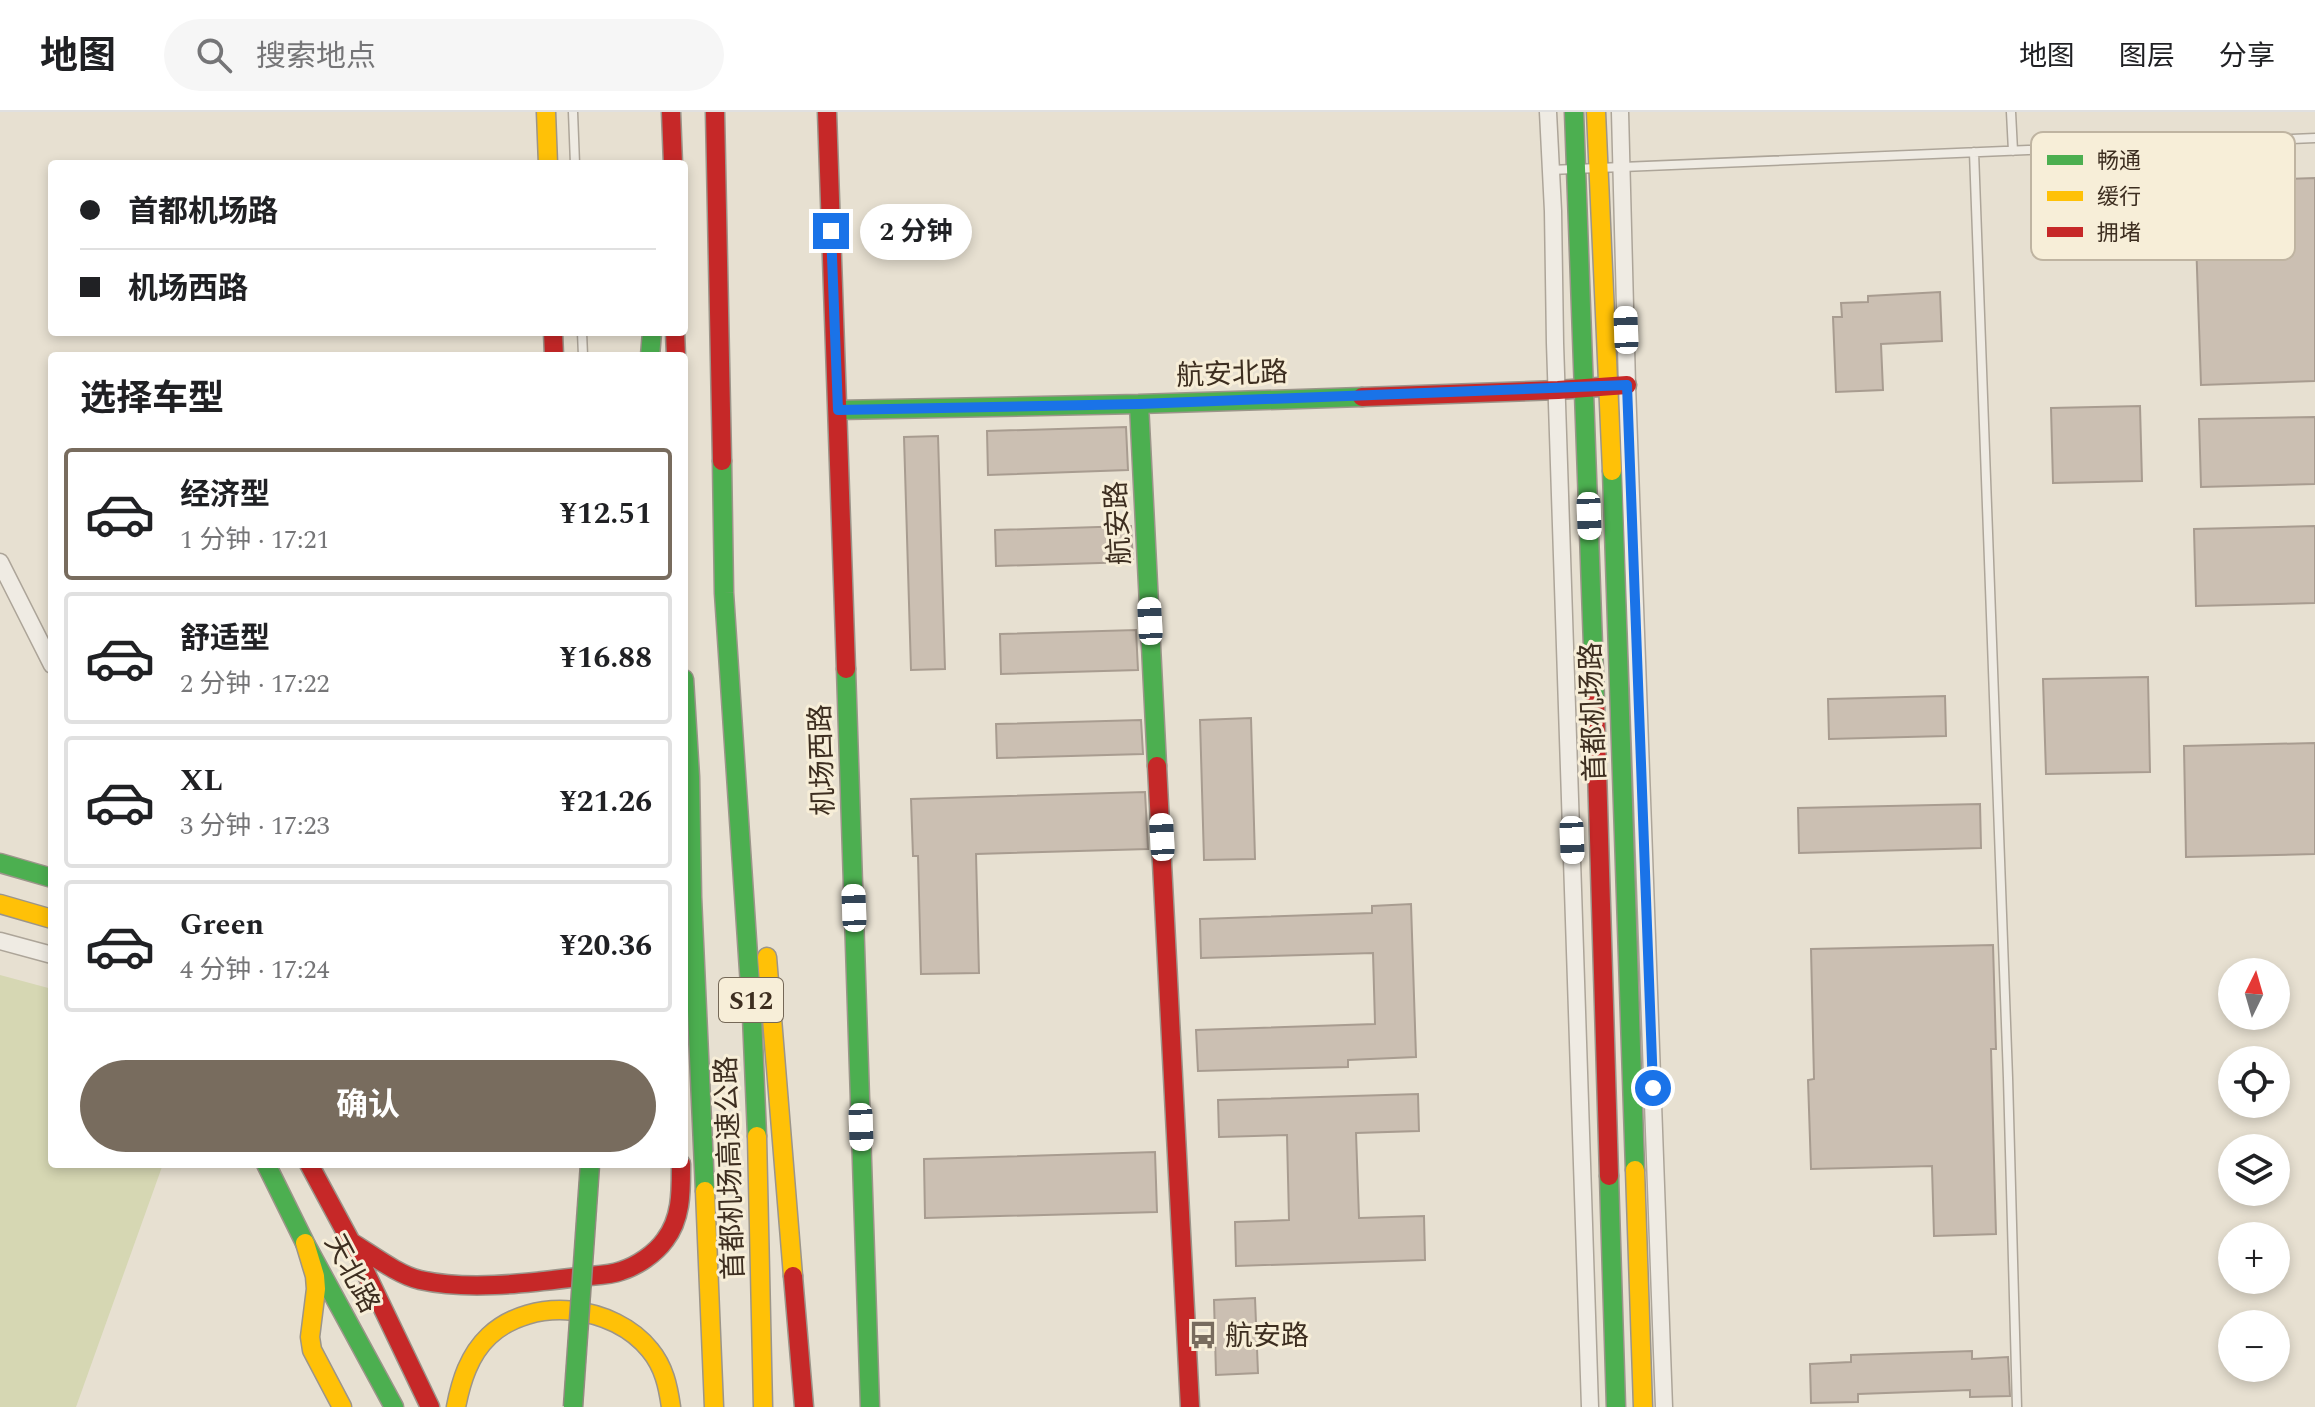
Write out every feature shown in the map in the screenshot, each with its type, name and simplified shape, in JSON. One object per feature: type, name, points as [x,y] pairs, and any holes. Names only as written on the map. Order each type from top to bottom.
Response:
[{"type":"main road","points":[[546,112],[548,160]]},
{"type":"main road","points":[[671,112],[673,158]]},
{"type":"main road","name":"首都机场高速公路","points":[[715,112],[724,593],[752,1016],[763,1407]]},
{"type":"main road","name":"机场西路","points":[[827,112],[870,1407]]},
{"type":"main road","name":"首都机场路","points":[[1574,112],[1616,1407]]},
{"type":"main road","name":"首都机场路","points":[[1596,112],[1618,386],[1643,1407]]},
{"type":"main road","name":"航安北路","points":[[838,410],[1139,404],[1618,386]]},
{"type":"main road","name":"航安路","points":[[1139,404],[1190,1407]]},
{"type":"main road","points":[[724,593],[750,745],[761,887]]},
{"type":"main road","name":"首都机场高速公路","points":[[688,744],[714,1407]]},
{"type":"main road","points":[[0,863],[48,877]]},
{"type":"main road","points":[[0,904],[48,918]]},
{"type":"main road","points":[[765,934],[804,1407]]},
{"type":"main road","points":[[688,1104],[698,1064],[698,1043]]},
{"type":"main road","name":"天北路","points":[[268,1168],[394,1407]]},
{"type":"main road","name":"天北路","points":[[311,1168],[351,1242],[430,1407]]},
{"type":"main road","points":[[573,1407],[590,1168]]},
{"type":"main road","points":[[351,1242],[408,1276],[449,1284],[518,1284],[619,1272],[634,1266],[665,1242],[675,1225],[681,1205],[681,1168]]},
{"type":"main road","points":[[305,1243],[316,1289],[310,1337],[312,1350],[342,1407]]},
{"type":"main road","points":[[456,1407],[468,1365],[481,1344],[513,1319],[545,1311],[599,1315],[633,1332],[646,1344],[665,1374],[671,1407]]},
{"type":"street","name":"首都机场路","points":[[1548,112],[1590,1407]]},
{"type":"street","name":"首都机场路","points":[[1620,112],[1618,386],[1664,1407]]},
{"type":"street","points":[[0,562],[48,657]]},
{"type":"street","points":[[0,941],[48,954]]},
{"type":"lane","points":[[573,112],[575,160]]},
{"type":"lane","points":[[2011,112],[2013,151]]},
{"type":"lane","points":[[2295,139],[2315,138]]},
{"type":"lane","points":[[1550,170],[2031,150]]},
{"type":"lane","points":[[1974,152],[2017,1407]]},
{"type":"green space","points":[[0,975],[48,988],[48,1168],[162,1168],[76,1407],[0,1407]]},
{"type":"building","points":[[2315,178],[2315,381],[2201,385],[2197,260],[2295,260],[2295,179]]},
{"type":"building","points":[[1940,292],[1942,341],[1881,344],[1883,390],[1836,392],[1833,317],[1842,317],[1841,303],[1868,302],[1868,296]]},
{"type":"building","points":[[2140,406],[2142,481],[2053,483],[2051,408]]},
{"type":"building","points":[[2315,417],[2315,484],[2201,487],[2199,419]]},
{"type":"building","points":[[1126,427],[1128,470],[988,475],[987,431]]},
{"type":"building","points":[[938,436],[945,669],[911,670],[904,437]]},
{"type":"building","points":[[1131,526],[1133,562],[996,566],[995,530]]},
{"type":"building","points":[[2315,526],[2315,603],[2196,606],[2194,529]]},
{"type":"building","points":[[1136,630],[1138,670],[1001,674],[1000,634]]},
{"type":"building","points":[[2148,677],[2150,772],[2046,774],[2043,679]]},
{"type":"building","points":[[1945,696],[1946,736],[1829,739],[1828,699]]},
{"type":"building","points":[[1251,718],[1255,859],[1204,860],[1200,720]]},
{"type":"building","points":[[1141,720],[1143,754],[997,758],[996,724]]},
{"type":"building","points":[[2315,743],[2315,854],[2186,857],[2184,746]]},
{"type":"building","points":[[1145,792],[1148,849],[976,854],[979,973],[921,974],[918,856],[913,856],[911,799]]},
{"type":"building","points":[[1980,804],[1981,848],[1799,853],[1798,808]]},
{"type":"building","points":[[1411,904],[1416,1057],[1348,1060],[1348,1067],[1198,1071],[1196,1030],[1375,1024],[1373,953],[1201,958],[1200,919],[1372,913],[1372,906]]},
{"type":"building","points":[[1993,945],[1996,1049],[1991,1049],[1996,1234],[1934,1236],[1932,1166],[1811,1169],[1808,1080],[1814,1079],[1811,949]]},
{"type":"building","points":[[1418,1094],[1419,1131],[1356,1133],[1359,1218],[1424,1216],[1425,1260],[1236,1266],[1235,1222],[1289,1220],[1287,1135],[1219,1137],[1218,1100]]},
{"type":"building","points":[[1155,1152],[1157,1212],[925,1218],[924,1159]]},
{"type":"building","points":[[1255,1298],[1258,1373],[1216,1375],[1214,1300]]},
{"type":"building","points":[[1972,1351],[1972,1359],[2008,1357],[2010,1396],[1970,1397],[1970,1390],[1858,1394],[1858,1402],[1811,1403],[1810,1364],[1851,1362],[1851,1355]]},
{"type":"traffic: fast","points":[[1574,112],[1595,702]]},
{"type":"traffic: fast","points":[[650,352],[652,336]]},
{"type":"traffic: fast","points":[[838,410],[1362,397]]},
{"type":"traffic: fast","points":[[1139,404],[1157,766]]},
{"type":"traffic: fast","points":[[722,461],[724,593],[757,1136]]},
{"type":"traffic: fast","points":[[1612,471],[1635,1170]]},
{"type":"traffic: fast","points":[[846,669],[870,1407]]},
{"type":"traffic: fast","points":[[688,744],[705,1191]]},
{"type":"traffic: fast","points":[[0,863],[48,877]]},
{"type":"traffic: fast","points":[[268,1168],[394,1407]]},
{"type":"traffic: fast","points":[[573,1407],[590,1168]]},
{"type":"traffic: fast","points":[[1609,1176],[1616,1407]]},
{"type":"traffic: slow","points":[[546,112],[548,160]]},
{"type":"traffic: slow","points":[[1596,112],[1612,471]]},
{"type":"traffic: slow","points":[[0,904],[48,918]]},
{"type":"traffic: slow","points":[[767,957],[793,1276]]},
{"type":"traffic: slow","points":[[757,1136],[763,1407]]},
{"type":"traffic: slow","points":[[1635,1170],[1643,1407]]},
{"type":"traffic: slow","points":[[705,1191],[714,1407]]},
{"type":"traffic: slow","points":[[305,1243],[316,1289],[310,1337],[312,1350],[342,1407]]},
{"type":"traffic: slow","points":[[456,1407],[467,1369],[476,1351],[489,1336],[507,1323],[550,1311],[595,1315],[635,1335],[659,1363],[671,1407]]},
{"type":"traffic: jam","points":[[671,112],[673,160]]},
{"type":"traffic: jam","points":[[715,112],[722,461]]},
{"type":"traffic: jam","points":[[827,112],[846,669]]},
{"type":"traffic: jam","points":[[553,336],[554,352]]},
{"type":"traffic: jam","points":[[675,336],[676,352]]},
{"type":"traffic: jam","points":[[1362,397],[1627,385]]},
{"type":"traffic: jam","points":[[1595,702],[1609,1176]]},
{"type":"traffic: jam","points":[[1157,766],[1190,1407]]},
{"type":"traffic: jam","points":[[311,1168],[351,1242],[430,1407]]},
{"type":"traffic: jam","points":[[351,1242],[403,1274],[439,1283],[499,1285],[616,1273],[651,1255],[671,1231],[679,1204],[681,1168]]},
{"type":"traffic: jam","points":[[793,1276],[804,1407]]},
{"type":"place","name":"航安路","points":[[1203,1335]]},
{"type":"route","points":[[831,231],[838,410],[1139,404],[1627,385],[1653,1088]]}]
